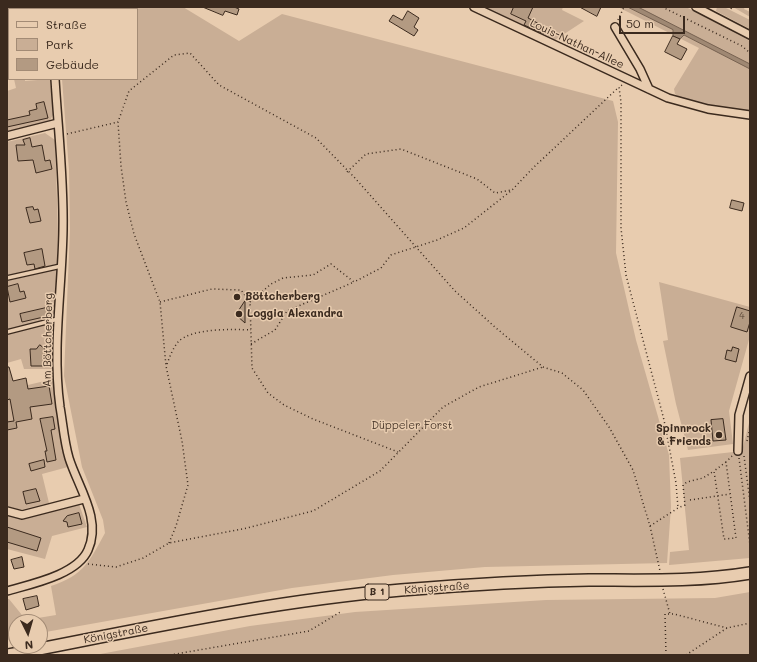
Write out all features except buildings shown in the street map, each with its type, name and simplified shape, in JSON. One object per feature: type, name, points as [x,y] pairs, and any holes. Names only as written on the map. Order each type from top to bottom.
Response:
[{"type":"main road","name":"Königstraße","points":[[8,655],[209,617],[302,602],[374,593],[518,582],[697,579],[750,573]]},
{"type":"street","name":"Louis-Nathan-Allee","points":[[474,7],[668,98],[694,106],[750,115]]},
{"type":"street","points":[[696,7],[750,35]]},
{"type":"street","name":"Louis-Nathan-Allee","points":[[615,27],[649,89]]},
{"type":"street","name":"Am Böttcherberg","points":[[7,591],[51,578],[78,563],[88,550],[92,533],[92,519],[69,457],[64,435],[57,378],[62,200],[55,80]]},
{"type":"street","points":[[7,136],[58,123]]},
{"type":"street","points":[[741,451],[739,415],[748,390],[750,376]]},
{"type":"street","points":[[7,511],[22,515],[84,499]]},
{"type":"lane","points":[[7,278],[61,266]]},
{"type":"lane","points":[[7,332],[58,319]]},
{"type":"path","points":[[615,27],[624,7]]},
{"type":"path","points":[[662,7],[742,46],[750,52]]},
{"type":"path","points":[[168,543],[176,526],[188,485],[182,441],[166,366],[160,302],[134,234],[126,202],[121,166],[118,122],[129,91],[174,56],[190,53],[219,85],[316,138],[417,247],[455,291],[496,328],[543,367],[562,373],[584,390],[609,427],[633,470],[650,526],[659,563]]},
{"type":"path","points":[[251,344],[275,330],[287,311],[354,282],[381,268],[392,255],[437,240],[464,228],[512,190],[533,168],[628,80]]},
{"type":"path","points":[[619,87],[621,102],[621,228],[626,275],[664,420],[676,483],[678,508]]},
{"type":"path","points":[[59,136],[118,122]]},
{"type":"path","points":[[347,172],[366,154],[401,148],[476,179],[495,193],[512,190]]},
{"type":"path","points":[[250,302],[271,284],[283,278],[313,275],[331,264],[354,282]]},
{"type":"path","points":[[160,302],[212,289],[241,290],[250,302],[252,368],[268,393],[284,405],[313,419],[398,452]]},
{"type":"path","points":[[166,366],[170,354],[179,341],[199,333],[221,329],[251,330]]},
{"type":"path","points":[[78,563],[116,567],[143,558],[168,543],[247,528],[313,510],[380,471],[443,407],[479,388],[543,367]]},
{"type":"path","points":[[746,444],[750,428]]},
{"type":"path","points":[[650,526],[685,505],[683,485],[687,482],[703,478],[741,451]]},
{"type":"path","points":[[741,451],[749,483],[750,502]]},
{"type":"path","points":[[741,451],[750,545]]},
{"type":"path","points":[[714,471],[724,540],[736,538],[726,462]]},
{"type":"path","points":[[690,500],[730,494]]},
{"type":"path","points":[[662,580],[663,595],[670,614]]},
{"type":"path","points":[[170,655],[308,631],[342,611]]},
{"type":"path","points":[[666,655],[665,614],[727,628]]},
{"type":"path","points":[[686,655],[727,628],[750,623]]},
{"type":"green space","name":"Düppeler Forst","points":[[183,7],[239,41],[282,14],[613,101],[618,122],[616,253],[636,340],[669,455],[671,507],[667,563],[485,567],[393,575],[292,588],[48,632],[48,616],[56,615],[51,586],[62,582],[78,572],[90,560],[105,533],[103,520],[82,467],[64,376],[70,229],[69,170],[62,80],[138,80],[138,8],[114,8]]},
{"type":"green space","points":[[485,7],[563,7],[562,10],[584,21],[555,40]]},
{"type":"green space","points":[[618,7],[686,7],[750,41],[750,111],[701,105],[675,94],[674,89],[699,48]]},
{"type":"green space","points":[[717,7],[724,7],[750,20],[750,29],[716,11]]},
{"type":"green space","points":[[733,7],[745,7],[744,9],[750,12],[750,17]]},
{"type":"green space","points":[[14,80],[50,80],[53,115],[49,122],[7,132],[7,91],[16,88]]},
{"type":"green space","points":[[45,133],[55,140],[58,231],[57,264],[7,276],[7,142]]},
{"type":"green space","points":[[57,269],[53,324],[53,369],[24,369],[21,359],[7,363],[7,281]]},
{"type":"green space","points":[[659,282],[750,307],[750,336],[729,411],[733,444],[688,450],[676,404],[663,341],[668,340]]},
{"type":"green space","points":[[53,379],[61,438],[68,467],[42,474],[49,503],[20,510],[7,506],[7,390]]},
{"type":"green space","points":[[750,419],[750,558],[669,565],[670,552],[689,550],[680,458],[742,451]]},
{"type":"green space","points":[[79,504],[87,527],[52,536],[45,559],[7,549],[7,515],[24,518]]},
{"type":"green space","points":[[750,592],[750,655],[95,655],[250,626],[355,612],[546,600],[715,598]]},
{"type":"green space","name":"Düppeler Forst","points":[[7,599],[9,599],[21,614],[8,614],[7,640]]},
{"type":"shaded area","points":[[628,7],[638,7],[750,64],[750,69],[684,35],[680,39],[673,36],[673,30]]},
{"type":"place","name":"Böttcherberg","points":[[237,297]]},
{"type":"place","name":"Loggia Alexandra","points":[[239,314]]},
{"type":"place","name":"Spinnrock & Friends","points":[[719,435]]}]
